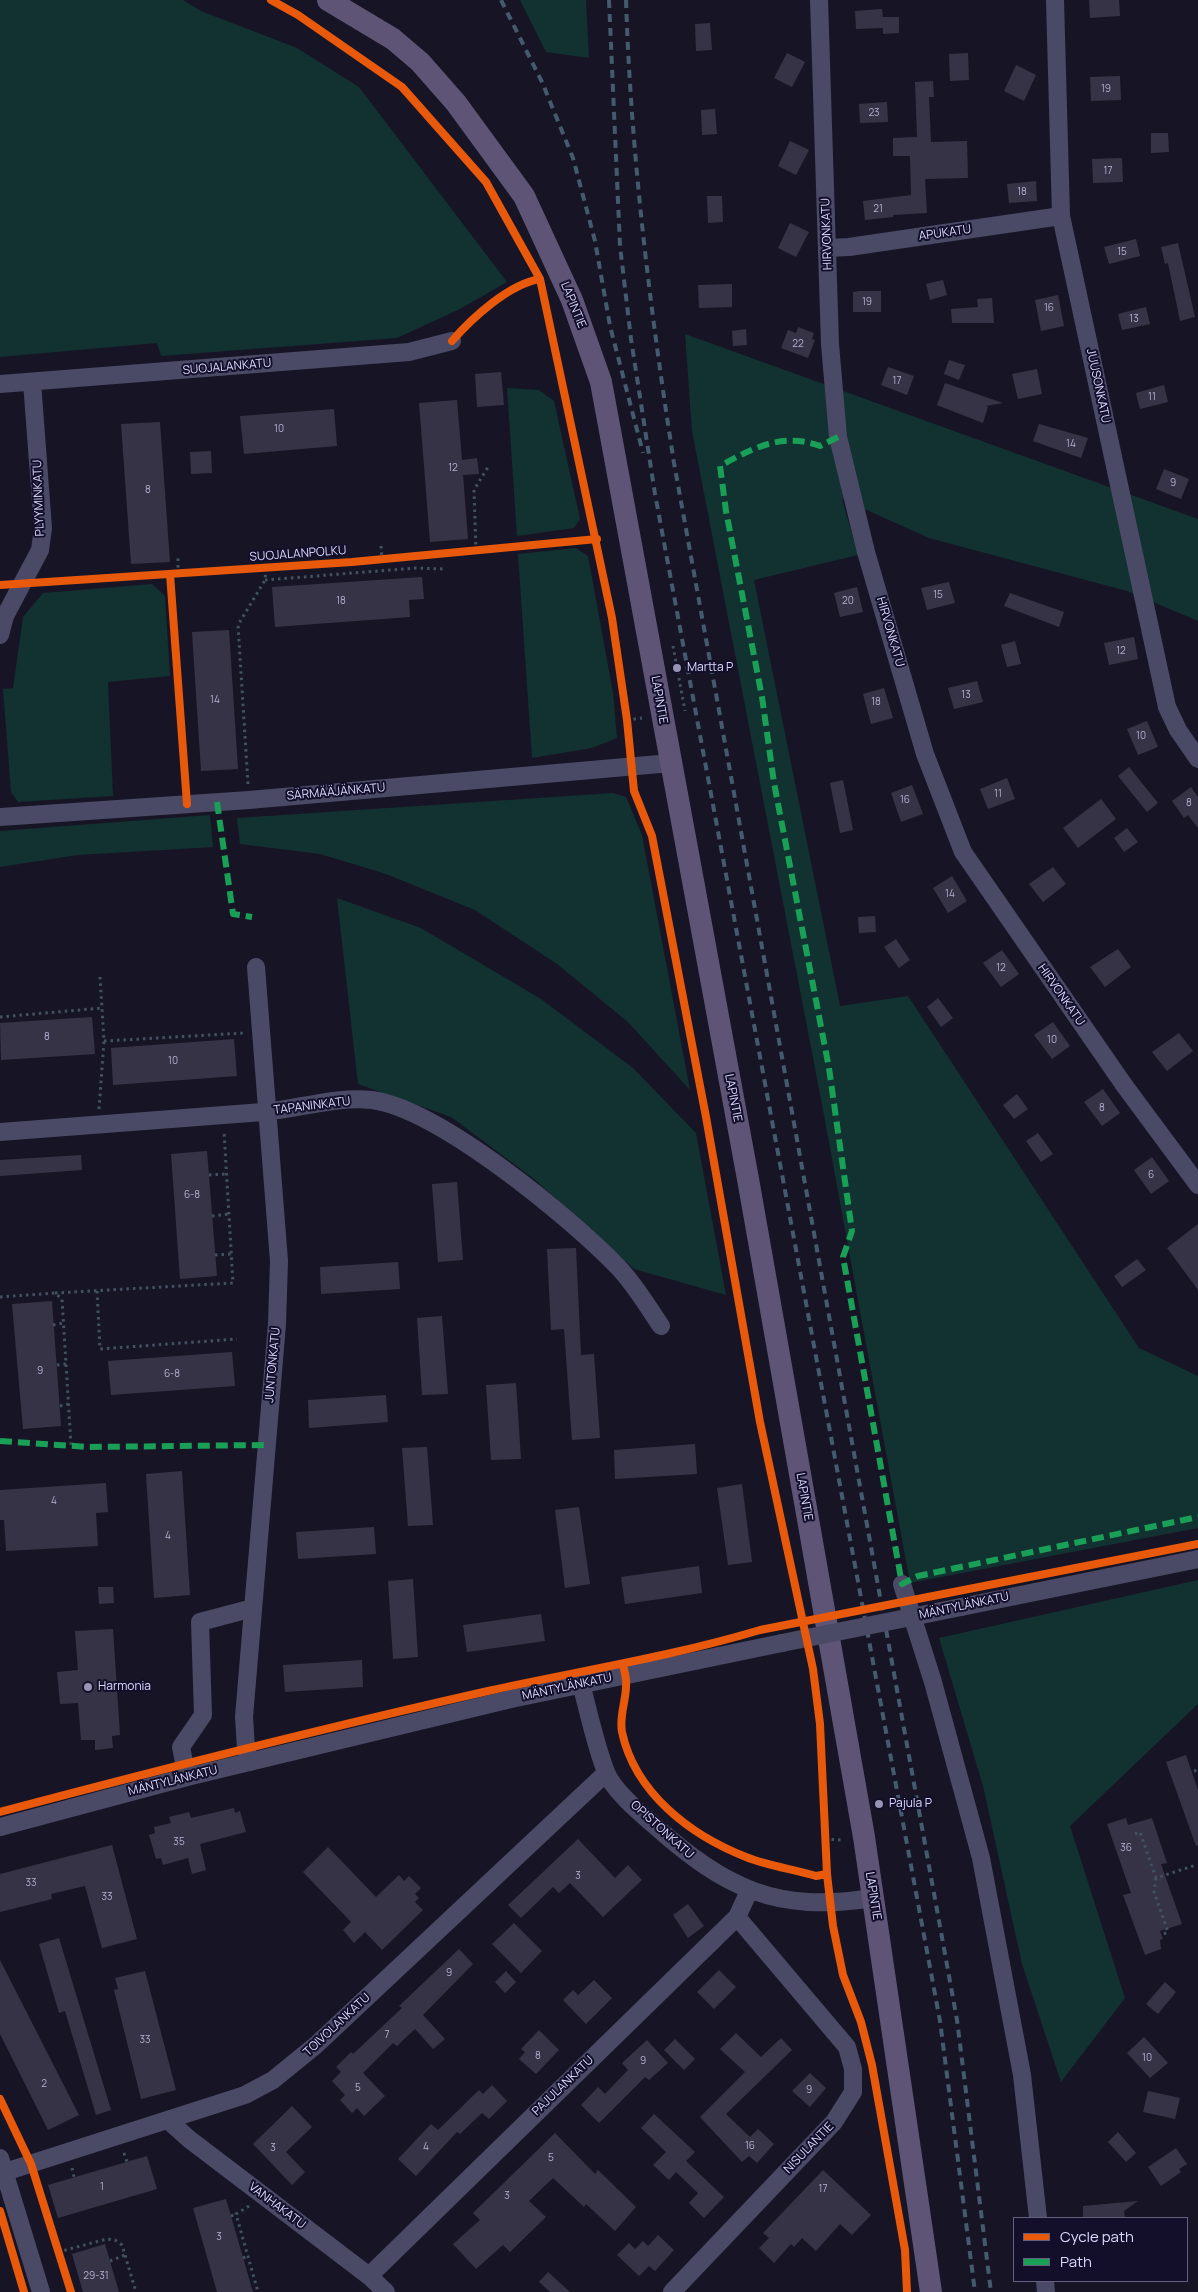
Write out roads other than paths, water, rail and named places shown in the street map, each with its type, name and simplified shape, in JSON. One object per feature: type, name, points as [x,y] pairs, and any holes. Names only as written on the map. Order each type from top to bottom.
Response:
[{"type":"main road","name":"LAPINTIE","points":[[328,0],[367,21],[393,39],[420,62],[456,103],[524,196],[572,300],[601,382],[750,1189],[873,1898],[931,2292]]},
{"type":"street","name":"HIRVONKATU","points":[[819,0],[830,344],[838,437],[866,552],[925,754],[963,852],[1124,1085],[1198,1185]]},
{"type":"street","name":"JUUSONKATU","points":[[1055,0],[1061,216],[1167,707],[1178,730],[1198,760]]},
{"type":"street","name":"APUKATU","points":[[828,248],[850,247],[1061,216]]},
{"type":"street","name":"SUOJALANKATU","points":[[0,384],[409,352],[452,341]]},
{"type":"street","name":"PLYYMINKATU","points":[[0,636],[5,616],[40,550],[43,528],[32,382]]},
{"type":"street","name":"SÄRMÄÄJÄNKATU","points":[[0,817],[249,800],[671,763]]},
{"type":"street","name":"JUNTONKATU","points":[[250,1762],[246,1748],[244,1717],[277,1324],[279,1270],[256,967]]},
{"type":"street","name":"TAPANINKATU","points":[[0,1132],[267,1111],[345,1100],[372,1100],[402,1107],[449,1132],[567,1221],[620,1269],[661,1326]]},
{"type":"street","name":"MÄNTYLÄNKATU","points":[[0,1827],[187,1777],[511,1699],[1198,1559]]},
{"type":"street","points":[[902,1584],[933,1682],[981,1858],[1022,2075],[1038,2217]]},
{"type":"street","points":[[187,1777],[181,1747],[203,1715],[200,1622],[253,1608]]},
{"type":"street","name":"OPISTONKATU","points":[[581,1684],[606,1773],[640,1813],[688,1856],[749,1891],[782,1899],[811,1903],[844,1903],[873,1898]]},
{"type":"street","name":"TOIVOLANKATU","points":[[2,2165],[169,2121],[261,2088],[286,2071],[606,1773]]},
{"type":"street","name":"PAJULANKATU","points":[[369,2276],[737,1917],[749,1891]]},
{"type":"street","name":"NISULANTIE","points":[[672,2292],[834,2122],[853,2092],[853,2069],[847,2047],[737,1917]]},
{"type":"street","name":"VANHAKATU","points":[[169,2121],[189,2139],[369,2276],[386,2292]]},
{"type":"street","points":[[2,2165],[41,2292]]},
{"type":"railway","points":[[501,0],[542,82],[573,158],[595,241],[610,326],[643,453]]},
{"type":"railway","points":[[609,0],[620,246],[631,339],[655,494],[940,2021],[975,2292]]},
{"type":"railway","points":[[626,0],[632,116],[643,232],[657,348],[674,463],[957,2020],[991,2292]]},
{"type":"place","name":"Martta P","points":[[677,668]]},
{"type":"place","name":"Harmonia","points":[[88,1687]]},
{"type":"place","name":"Pajula P","points":[[879,1804]]}]
